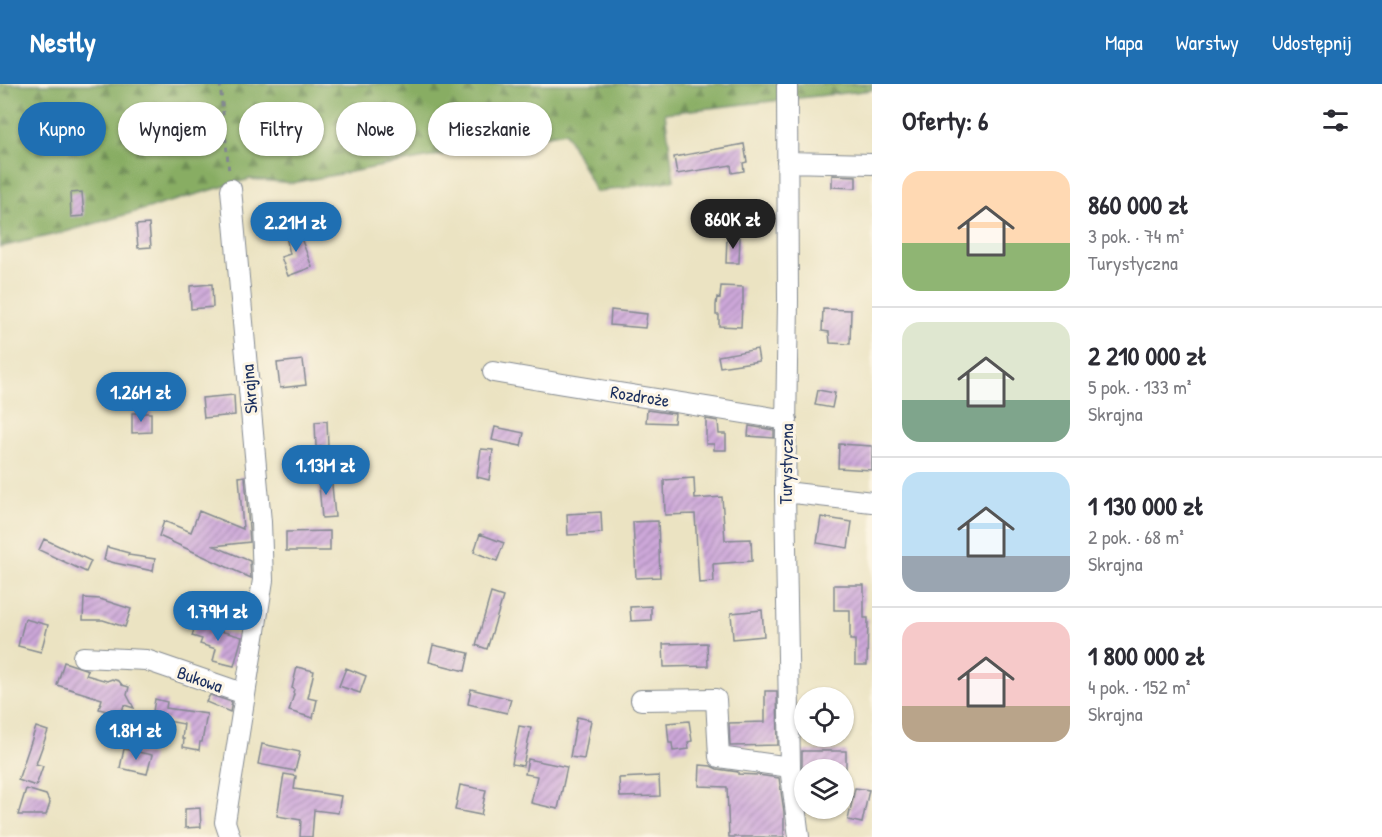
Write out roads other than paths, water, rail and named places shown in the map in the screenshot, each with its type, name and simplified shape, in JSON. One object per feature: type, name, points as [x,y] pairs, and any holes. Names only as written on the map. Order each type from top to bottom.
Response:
[{"type":"street","name":"Turystyczna","points":[[787,86],[785,492],[790,767],[799,837]]},
{"type":"street","points":[[787,162],[872,164]]},
{"type":"street","name":"Skrajna","points":[[230,837],[225,822],[263,580],[261,522],[231,189]]},
{"type":"street","name":"Rozdroże","points":[[493,372],[787,420]]},
{"type":"street","points":[[785,492],[872,502]]},
{"type":"street","name":"Bukowa","points":[[83,657],[146,660],[245,694]]},
{"type":"street","points":[[641,700],[716,699],[718,757],[790,767]]}]
